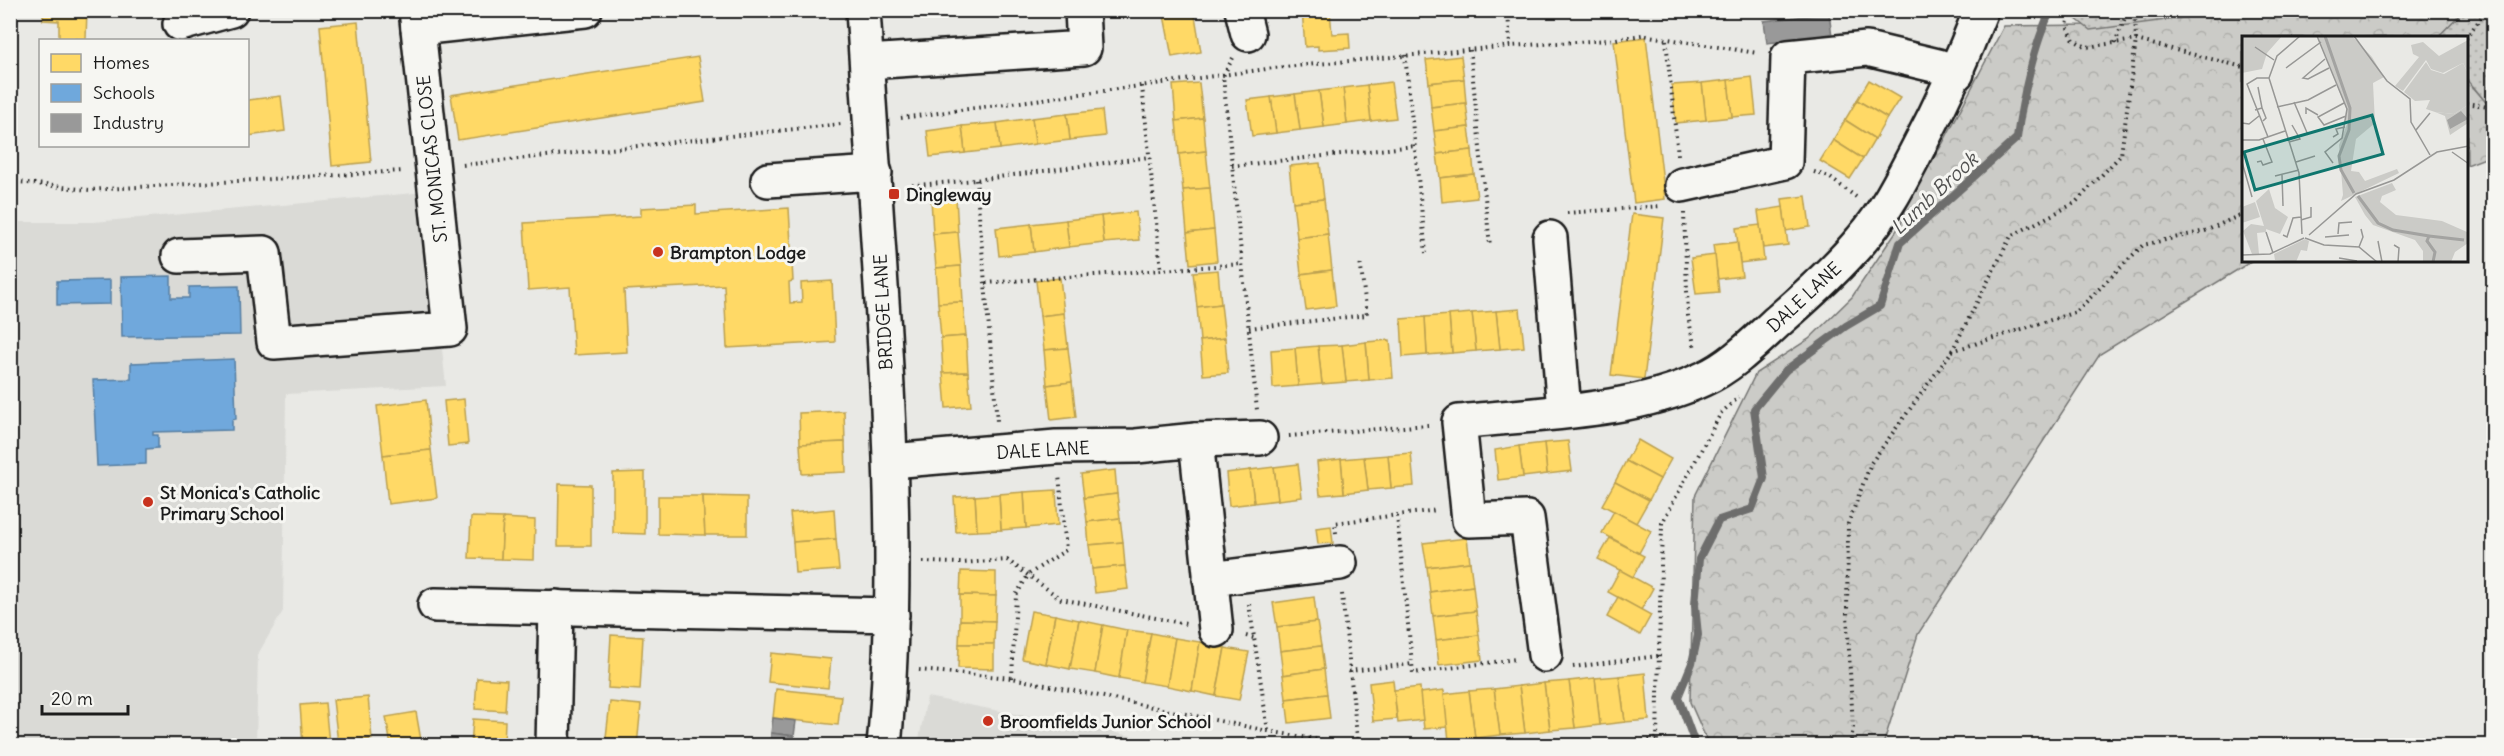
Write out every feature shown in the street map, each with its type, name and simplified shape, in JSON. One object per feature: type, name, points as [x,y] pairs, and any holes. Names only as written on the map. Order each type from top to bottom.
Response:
[{"type":"street","points":[[180,24],[231,10]]},
{"type":"street","name":"ST. MONICAS CLOSE","points":[[179,256],[264,253],[274,342],[450,329],[417,19],[585,10]]},
{"type":"street","name":"BRIDGE LANE","points":[[863,10],[891,461],[891,667],[884,746]]},
{"type":"street","points":[[867,62],[1084,48],[1082,10]]},
{"type":"street","name":"DALE LANE","points":[[1459,422],[1564,411],[1657,396],[1704,379],[1721,369],[1766,332],[1842,262],[1864,237],[1902,180],[1957,74],[1981,10]]},
{"type":"street","points":[[1677,195],[1785,162],[1788,57],[1867,49],[1938,66],[1957,74]]},
{"type":"street","points":[[768,180],[875,181]]},
{"type":"street","points":[[1555,226],[1564,411]]},
{"type":"street","points":[[1459,422],[1469,520],[1527,518],[1557,662]]},
{"type":"street","name":"DALE LANE","points":[[891,461],[1056,447],[1136,446],[1196,440],[1260,438]]},
{"type":"street","points":[[1196,440],[1216,630]]},
{"type":"street","points":[[1210,579],[1244,573],[1340,563]]},
{"type":"street","points":[[435,605],[892,615]]},
{"type":"street","points":[[553,746],[556,607]]},
{"type":"path","points":[[1508,10],[1510,46]]},
{"type":"path","points":[[2013,10],[2021,10]]},
{"type":"path","points":[[2070,10],[2067,26],[2074,40],[2086,47],[2136,40],[2242,67]]},
{"type":"path","points":[[2114,44],[2128,10]]},
{"type":"path","points":[[1850,746],[1853,728],[1847,614],[1848,524],[1871,463],[1952,351],[2011,236],[2075,203],[2121,155],[2136,40],[2135,10]]},
{"type":"path","points":[[2468,36],[2487,10]]},
{"type":"path","points":[[895,118],[1274,68],[1510,46],[1609,40],[1642,35],[1788,57]]},
{"type":"path","points":[[1470,50],[1490,246]]},
{"type":"path","points":[[1405,56],[1426,253]]},
{"type":"path","points":[[1223,76],[1260,438],[1459,422]]},
{"type":"path","points":[[1142,86],[1161,270]]},
{"type":"path","points":[[2468,103],[2493,108]]},
{"type":"path","points":[[458,165],[844,123]]},
{"type":"path","points":[[1232,166],[1415,146]]},
{"type":"path","points":[[875,181],[976,180],[1149,157]]},
{"type":"path","points":[[1785,162],[1828,177],[1864,202]]},
{"type":"path","points":[[10,181],[89,190],[406,171]]},
{"type":"path","points":[[976,180],[1000,452]]},
{"type":"path","points":[[1555,226],[1677,195]]},
{"type":"path","points":[[1952,351],[2076,312],[2144,245],[2205,231],[2242,214]]},
{"type":"path","points":[[1249,327],[1367,315],[1360,261]]},
{"type":"path","points":[[986,283],[1242,264]]},
{"type":"path","points":[[1655,746],[1662,523],[1721,413]]},
{"type":"path","points":[[1012,678],[1016,595],[1029,574],[1066,550],[1056,447]]},
{"type":"path","points":[[891,667],[1012,678],[1268,731],[1356,746],[1335,523],[1467,506]]},
{"type":"path","points":[[1397,516],[1413,673],[1507,660]]},
{"type":"path","points":[[923,562],[961,563],[1007,560],[1061,599],[1254,638]]},
{"type":"path","points":[[1244,573],[1268,731]]},
{"type":"path","points":[[1557,662],[1658,656]]},
{"type":"path","points":[[1349,671],[1412,664]]},
{"type":"path","points":[[1606,746],[1657,739]]},
{"type":"shaded area","name":"St Monica's Catholic Primary School","points":[[425,192],[446,386],[286,394],[283,611],[258,654],[256,745],[11,746],[11,222],[94,222]]},
{"type":"shaded area","name":"Broomfields Junior School","points":[[927,697],[1179,745],[918,745]]},
{"type":"green space","points":[[2066,10],[2235,11],[2090,30]]},
{"type":"green space","points":[[2225,10],[2464,11],[2439,36],[2242,36],[2242,262],[2250,262],[2100,354],[1918,634],[1883,745],[1709,745],[1690,702],[1695,496],[1756,373],[1809,339],[1852,297],[1901,224],[1908,201],[1943,143],[2004,26],[2093,25]]},
{"type":"green space","points":[[2464,10],[2493,11],[2493,111],[2468,80],[2468,36],[2439,36]]},
{"type":"green space","points":[[2468,81],[2494,111],[2493,155],[2468,165]]},
{"type":"building: Homes","points":[[43,10],[87,10],[86,39],[59,38],[59,21],[43,20]]},
{"type":"building: Homes","points":[[917,10],[982,10],[982,15],[934,18],[934,13],[917,14]]},
{"type":"building: Homes","points":[[1012,10],[1041,10],[1041,12],[1012,14]]},
{"type":"building: Homes","points":[[1163,10],[1194,10],[1201,52],[1172,57]]},
{"type":"building: Homes","points":[[1302,10],[1330,10],[1332,34],[1349,33],[1350,48],[1318,50],[1318,46],[1305,47]]},
{"type":"building: Homes","points":[[358,22],[371,162],[332,166],[320,26]]},
{"type":"building: Homes","points":[[1646,37],[1665,199],[1634,203],[1614,41]]},
{"type":"building: Homes","points":[[1461,56],[1464,79],[1429,83],[1426,60]]},
{"type":"building: Homes","points":[[698,57],[705,102],[458,140],[451,95]]},
{"type":"building: Homes","points":[[1752,77],[1756,115],[1732,117],[1728,80]]},
{"type":"building: Homes","points":[[1464,79],[1466,103],[1431,107],[1429,83]]},
{"type":"building: Homes","points":[[1728,80],[1732,117],[1706,120],[1702,83]]},
{"type":"building: Homes","points":[[1869,80],[1900,98],[1887,118],[1857,100]]},
{"type":"building: Homes","points":[[1391,82],[1396,118],[1371,121],[1367,85]]},
{"type":"building: Homes","points":[[1199,83],[1203,118],[1176,121],[1173,85]]},
{"type":"building: Homes","points":[[1702,83],[1706,120],[1676,123],[1672,85]]},
{"type":"building: Homes","points":[[1367,85],[1371,121],[1347,124],[1343,88]]},
{"type":"building: Homes","points":[[1343,88],[1347,124],[1324,127],[1319,91]]},
{"type":"building: Homes","points":[[1319,91],[1324,127],[1300,130],[1295,94]]},
{"type":"building: Homes","points":[[1295,94],[1300,130],[1276,133],[1271,97]]},
{"type":"building: Homes","points":[[281,96],[285,131],[249,136],[249,100]]},
{"type":"building: Homes","points":[[1271,97],[1276,133],[1252,136],[1247,100]]},
{"type":"building: Homes","points":[[1857,100],[1887,118],[1875,139],[1845,120]]},
{"type":"building: Homes","points":[[1466,103],[1469,127],[1434,131],[1431,107]]},
{"type":"building: Homes","points":[[1102,110],[1105,136],[1070,140],[1067,114]]},
{"type":"building: Homes","points":[[1067,114],[1070,140],[1035,144],[1032,118]]},
{"type":"building: Homes","points":[[1032,118],[1035,144],[1000,149],[997,123]]},
{"type":"building: Homes","points":[[1203,118],[1206,151],[1179,154],[1176,121]]},
{"type":"building: Homes","points":[[1845,120],[1875,139],[1863,159],[1833,140]]},
{"type":"building: Homes","points":[[997,123],[1000,149],[965,153],[962,126]]},
{"type":"building: Homes","points":[[962,126],[965,153],[930,157],[927,131]]},
{"type":"building: Homes","points":[[1469,127],[1472,150],[1437,154],[1434,131]]},
{"type":"building: Homes","points":[[1833,140],[1863,159],[1850,179],[1820,161]]},
{"type":"building: Homes","points":[[1472,150],[1474,174],[1440,178],[1437,154]]},
{"type":"building: Homes","points":[[1206,151],[1210,188],[1183,190],[1179,154]]},
{"type":"building: Homes","points":[[1320,163],[1324,199],[1293,202],[1289,166]]},
{"type":"building: Homes","points":[[1474,174],[1477,198],[1442,202],[1440,178]]},
{"type":"building: Homes","points":[[1210,188],[1214,230],[1187,233],[1183,190]]},
{"type":"building: Homes","points":[[1806,196],[1810,227],[1786,231],[1782,199]]},
{"type":"building: Homes","points":[[956,197],[958,232],[933,234],[931,198]]},
{"type":"building: Homes","points":[[1324,199],[1328,234],[1297,238],[1293,202]]},
{"type":"building: Homes","name":"Brampton Lodge","points":[[696,205],[696,214],[789,208],[793,281],[789,282],[790,303],[802,302],[801,283],[832,281],[835,342],[727,348],[724,285],[624,290],[627,352],[574,355],[570,287],[528,290],[524,223],[641,216],[641,208]]},
{"type":"building: Homes","points":[[1783,207],[1788,245],[1763,248],[1758,211]]},
{"type":"building: Homes","points":[[1136,212],[1139,240],[1104,243],[1101,216]]},
{"type":"building: Homes","points":[[1632,214],[1664,218],[1644,379],[1611,375]]},
{"type":"building: Homes","points":[[1101,216],[1104,243],[1069,247],[1066,220]]},
{"type":"building: Homes","points":[[1066,220],[1069,247],[1034,252],[1031,224]]},
{"type":"building: Homes","points":[[1031,224],[1034,252],[999,256],[996,228]]},
{"type":"building: Homes","points":[[1760,225],[1764,260],[1740,263],[1736,228]]},
{"type":"building: Homes","points":[[1214,230],[1217,261],[1190,264],[1187,233]]},
{"type":"building: Homes","points":[[958,232],[961,266],[936,268],[933,234]]},
{"type":"building: Homes","points":[[1328,234],[1332,270],[1301,274],[1297,238]]},
{"type":"building: Homes","points":[[1737,242],[1742,276],[1718,279],[1713,245]]},
{"type":"building: Homes","points":[[1715,255],[1719,292],[1696,294],[1691,258]]},
{"type":"building: Homes","points":[[961,266],[963,302],[938,303],[936,268]]},
{"type":"building: Homes","points":[[1218,270],[1221,304],[1197,307],[1193,272]]},
{"type":"building: Homes","points":[[1332,270],[1336,306],[1306,310],[1301,274]]},
{"type":"building: Homes","points":[[1060,278],[1064,313],[1040,316],[1036,281]]},
{"type":"building: Homes","points":[[963,302],[966,336],[941,338],[938,303]]},
{"type":"building: Homes","points":[[1221,304],[1225,338],[1200,341],[1197,307]]},
{"type":"building: Homes","points":[[1520,309],[1524,347],[1500,349],[1496,311]]},
{"type":"building: Homes","points":[[1496,311],[1500,349],[1476,351],[1472,313]]},
{"type":"building: Homes","points":[[1064,313],[1068,348],[1044,350],[1040,316]]},
{"type":"building: Homes","points":[[1472,313],[1476,351],[1452,353],[1449,315]]},
{"type":"building: Homes","points":[[1449,315],[1452,353],[1427,355],[1425,317]]},
{"type":"building: Homes","points":[[1425,317],[1427,355],[1403,357],[1401,319]]},
{"type":"building: Homes","points":[[966,336],[968,372],[943,373],[941,338]]},
{"type":"building: Homes","points":[[1225,338],[1228,373],[1203,375],[1200,341]]},
{"type":"building: Homes","points":[[1390,340],[1393,378],[1369,380],[1366,342]]},
{"type":"building: Homes","points":[[1366,342],[1369,380],[1346,382],[1342,345]]},
{"type":"building: Homes","points":[[1342,345],[1346,382],[1322,384],[1318,346]]},
{"type":"building: Homes","points":[[1318,346],[1322,384],[1298,386],[1295,348]]},
{"type":"building: Homes","points":[[1068,348],[1072,382],[1047,385],[1044,350]]},
{"type":"building: Homes","points":[[1295,348],[1298,386],[1273,388],[1271,350]]},
{"type":"building: Homes","points":[[968,372],[971,406],[946,408],[943,373]]},
{"type":"building: Homes","points":[[1072,382],[1076,417],[1051,420],[1047,385]]},
{"type":"building: Homes","points":[[464,399],[468,444],[448,446],[444,401]]},
{"type":"building: Homes","points":[[426,400],[431,450],[383,455],[377,406]]},
{"type":"building: Homes","points":[[844,411],[845,442],[800,444],[799,413]]},
{"type":"building: Homes","points":[[1638,440],[1671,459],[1660,479],[1626,461]]},
{"type":"building: Homes","points":[[1568,441],[1572,471],[1547,474],[1544,443]]},
{"type":"building: Homes","points":[[845,442],[846,472],[802,474],[800,444]]},
{"type":"building: Homes","points":[[1544,443],[1547,474],[1523,477],[1519,446]]},
{"type":"building: Homes","points":[[1519,446],[1523,477],[1498,480],[1495,450]]},
{"type":"building: Homes","points":[[431,450],[437,498],[388,504],[383,455]]},
{"type":"building: Homes","points":[[1411,453],[1414,486],[1391,488],[1388,455]]},
{"type":"building: Homes","points":[[1388,455],[1391,488],[1368,490],[1364,457]]},
{"type":"building: Homes","points":[[1364,457],[1368,490],[1344,493],[1341,459]]},
{"type":"building: Homes","points":[[1341,459],[1344,493],[1320,495],[1317,462]]},
{"type":"building: Homes","points":[[1626,461],[1660,479],[1649,500],[1615,482]]},
{"type":"building: Homes","points":[[1298,464],[1302,497],[1278,500],[1274,467]]},
{"type":"building: Homes","points":[[1274,467],[1278,500],[1254,503],[1250,470]]},
{"type":"building: Homes","points":[[1115,470],[1117,494],[1084,498],[1081,474]]},
{"type":"building: Homes","points":[[1250,470],[1254,503],[1229,506],[1226,473]]},
{"type":"building: Homes","points":[[645,472],[645,534],[613,533],[613,473]]},
{"type":"building: Homes","points":[[1615,482],[1649,500],[1636,523],[1602,505]]},
{"type":"building: Homes","points":[[559,484],[591,485],[591,546],[558,546]]},
{"type":"building: Homes","points":[[1056,490],[1058,525],[1026,528],[1024,492]]},
{"type":"building: Homes","points":[[1024,492],[1026,528],[1001,530],[999,494]]},
{"type":"building: Homes","points":[[999,494],[1001,530],[977,531],[975,496]]},
{"type":"building: Homes","points":[[1117,494],[1120,518],[1087,522],[1084,498]]},
{"type":"building: Homes","points":[[658,496],[703,496],[705,535],[658,534]]},
{"type":"building: Homes","points":[[703,496],[747,497],[747,535],[705,535]]},
{"type":"building: Homes","points":[[975,496],[977,531],[956,532],[954,497]]},
{"type":"building: Homes","points":[[834,509],[836,539],[793,542],[790,513]]},
{"type":"building: Homes","points":[[1614,511],[1651,531],[1639,553],[1602,533]]},
{"type":"building: Homes","points":[[471,517],[503,518],[501,559],[469,558]]},
{"type":"building: Homes","points":[[503,518],[535,520],[534,560],[501,559]]},
{"type":"building: Homes","points":[[1120,518],[1123,542],[1089,545],[1087,522]]},
{"type":"building: Homes","points":[[1331,526],[1333,543],[1318,544],[1316,528]]},
{"type":"building: Homes","points":[[1467,538],[1470,562],[1427,567],[1423,543]]},
{"type":"building: Homes","points":[[1610,538],[1644,556],[1633,577],[1598,559]]},
{"type":"building: Homes","points":[[836,539],[839,570],[795,573],[793,542]]},
{"type":"building: Homes","points":[[1123,542],[1125,566],[1092,569],[1089,545]]},
{"type":"building: Homes","points":[[1470,562],[1473,586],[1430,592],[1427,567]]},
{"type":"building: Homes","points":[[1125,566],[1128,589],[1095,593],[1092,569]]},
{"type":"building: Homes","points":[[1620,570],[1653,588],[1641,610],[1608,592]]},
{"type":"building: Homes","points":[[961,571],[996,572],[996,596],[960,595]]},
{"type":"building: Homes","points":[[1473,586],[1476,611],[1433,616],[1430,592]]},
{"type":"building: Homes","points":[[960,595],[996,596],[995,621],[960,620]]},
{"type":"building: Homes","points":[[1314,597],[1317,622],[1277,627],[1273,603]]},
{"type":"building: Homes","points":[[1618,597],[1651,615],[1640,635],[1607,617]]},
{"type":"building: Homes","points":[[1031,611],[1055,615],[1046,664],[1022,659]]},
{"type":"building: Homes","points":[[1476,611],[1479,635],[1436,640],[1433,616]]},
{"type":"building: Homes","points":[[1055,615],[1079,620],[1070,669],[1046,664]]},
{"type":"building: Homes","points":[[960,620],[995,621],[994,644],[959,644]]},
{"type":"building: Homes","points":[[1079,620],[1103,625],[1095,673],[1070,669]]},
{"type":"building: Homes","points":[[1317,622],[1321,646],[1280,651],[1277,627]]},
{"type":"building: Homes","points":[[1103,625],[1127,630],[1119,678],[1095,673]]},
{"type":"building: Homes","points":[[1127,630],[1151,633],[1142,682],[1119,678]]},
{"type":"building: Homes","points":[[1151,633],[1175,638],[1167,686],[1142,682]]},
{"type":"building: Homes","points":[[611,635],[643,637],[640,690],[608,688]]},
{"type":"building: Homes","points":[[1479,635],[1482,660],[1439,665],[1436,640]]},
{"type":"building: Homes","points":[[1175,638],[1200,642],[1192,691],[1167,686]]},
{"type":"building: Homes","points":[[1200,642],[1225,648],[1216,696],[1192,691]]},
{"type":"building: Homes","points":[[959,644],[994,644],[994,669],[958,668]]},
{"type":"building: Homes","points":[[1321,646],[1324,669],[1283,675],[1280,651]]},
{"type":"building: Homes","points":[[1225,648],[1249,652],[1239,700],[1216,696]]},
{"type":"building: Homes","points":[[771,653],[831,659],[828,688],[768,682]]},
{"type":"building: Homes","points":[[1324,669],[1327,694],[1286,699],[1283,675]]},
{"type":"building: Homes","points":[[1645,673],[1649,720],[1625,722],[1619,676]]},
{"type":"building: Homes","points":[[1619,676],[1625,722],[1600,725],[1595,678]]},
{"type":"building: Homes","points":[[477,678],[507,680],[505,711],[475,709]]},
{"type":"building: Homes","points":[[1595,678],[1600,725],[1575,728],[1569,681]]},
{"type":"building: Homes","points":[[1393,680],[1397,719],[1373,721],[1369,683]]},
{"type":"building: Homes","points":[[1569,681],[1575,728],[1550,730],[1544,683]]},
{"type":"building: Homes","points":[[1544,683],[1550,730],[1525,733],[1519,686]]},
{"type":"building: Homes","points":[[1519,686],[1525,733],[1500,735],[1494,689]]},
{"type":"building: Homes","points":[[1420,687],[1423,720],[1398,723],[1394,690]]},
{"type":"building: Homes","points":[[776,689],[841,696],[838,725],[773,718]]},
{"type":"building: Homes","points":[[1494,689],[1500,735],[1475,738],[1469,691]]},
{"type":"building: Homes","points":[[1444,690],[1448,727],[1424,729],[1420,693]]},
{"type":"building: Homes","points":[[1469,691],[1475,738],[1449,741],[1444,694]]},
{"type":"building: Homes","points":[[1327,694],[1330,718],[1289,723],[1286,699]]},
{"type":"building: Homes","points":[[368,697],[372,739],[338,743],[333,700]]},
{"type":"building: Homes","points":[[610,702],[641,705],[637,746],[605,746]]},
{"type":"building: Homes","points":[[325,703],[329,744],[303,746],[300,705]]},
{"type":"building: Homes","points":[[416,712],[422,746],[391,746],[386,717]]},
{"type":"building: Homes","points":[[473,719],[505,721],[504,746],[471,746]]},
{"type":"building: Schools","points":[[171,276],[171,298],[189,298],[189,287],[239,286],[240,335],[122,337],[121,277]]},
{"type":"building: Schools","points":[[110,280],[110,304],[57,305],[57,281]]},
{"type":"building: Schools","points":[[234,359],[236,419],[232,420],[232,430],[153,432],[153,435],[158,435],[158,448],[146,449],[146,464],[97,466],[93,380],[131,379],[131,363]]},
{"type":"building: Industry","points":[[1829,13],[1832,36],[1767,43],[1764,21]]},
{"type":"building: Industry","points":[[773,718],[796,721],[794,736],[771,733]]},
{"type":"building: Industry","points":[[771,733],[794,736],[793,746],[770,746]]},
{"type":"waterway","name":"Lumb Brook","points":[[1693,746],[1693,738],[1678,697],[1692,663],[1698,635],[1695,605],[1699,559],[1719,520],[1752,509],[1764,478],[1754,409],[1786,370],[1846,326],[1880,306],[1900,243],[2017,138],[2030,72],[2039,39],[2051,10]]},
{"type":"place","name":"Dingleway","points":[[894,194]]},
{"type":"place","name":"Brampton Lodge","points":[[658,252]]},
{"type":"place","name":"St Monica's Catholic Primary School","points":[[148,502]]},
{"type":"place","name":"Broomfields Junior School","points":[[988,721]]}]
